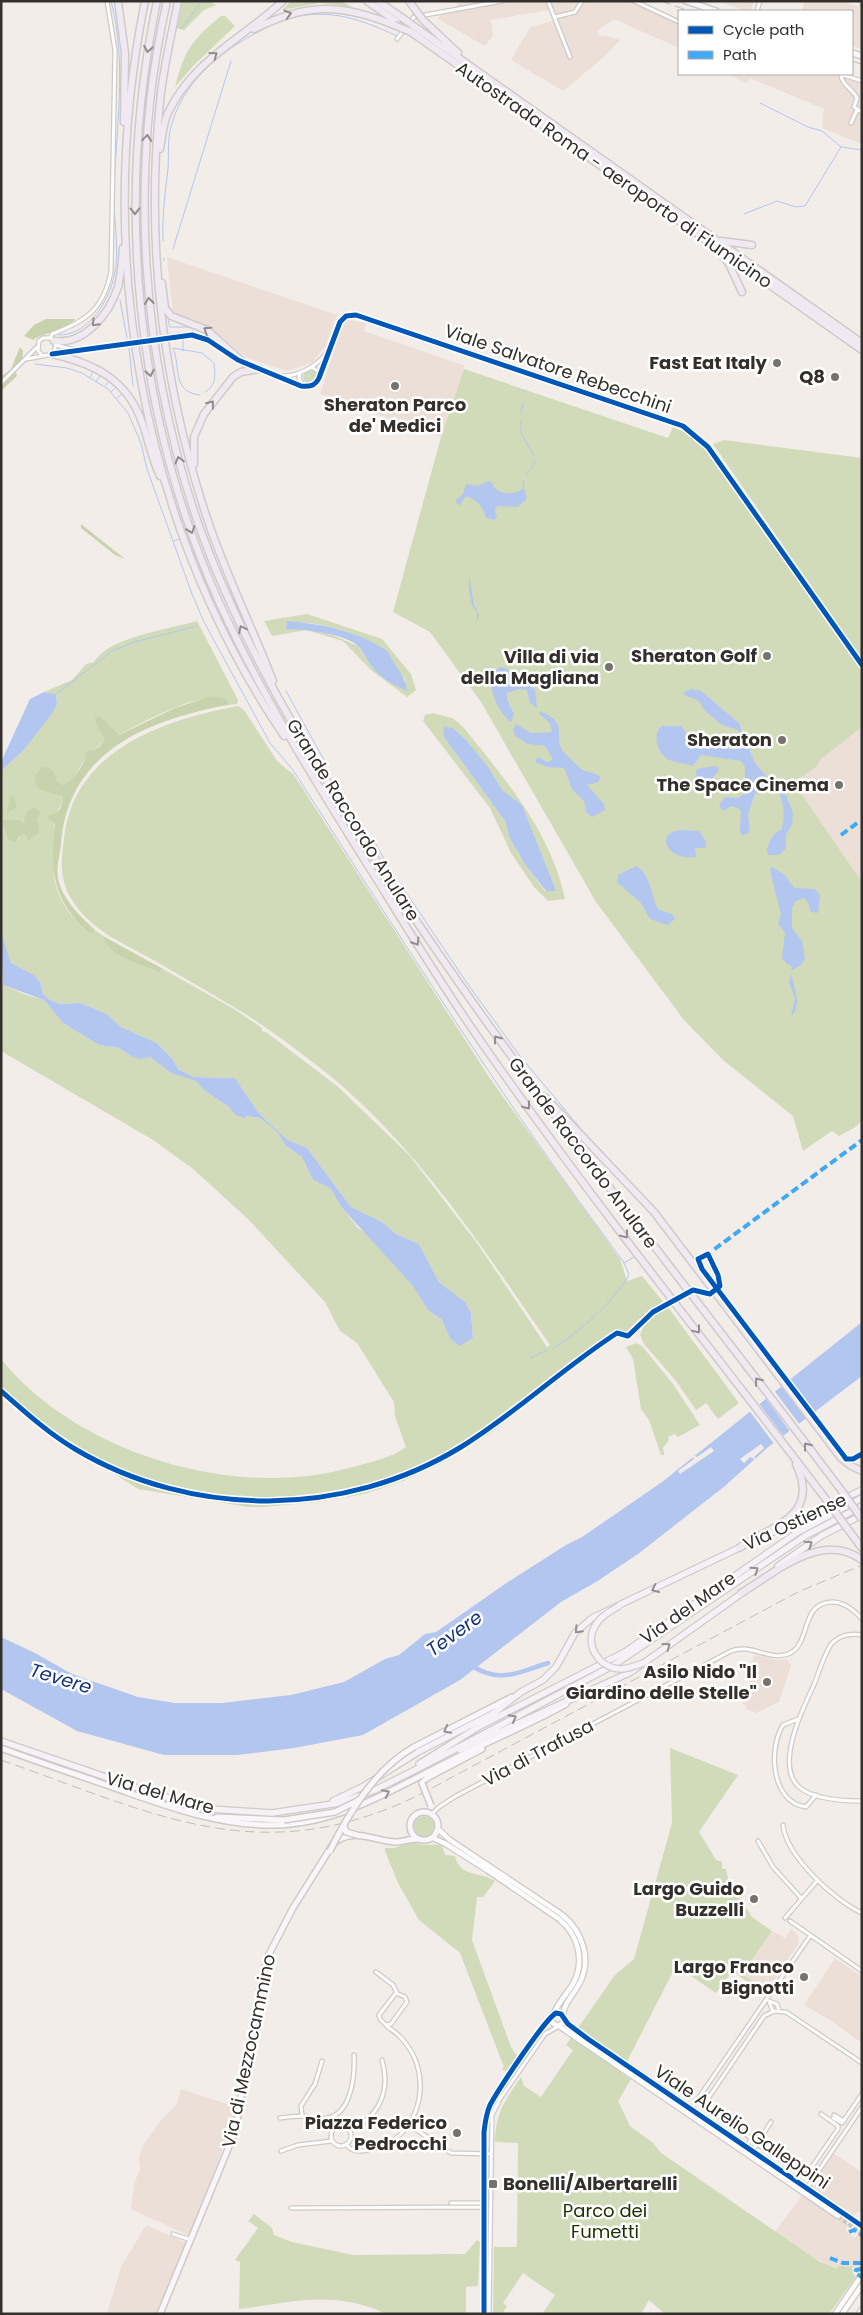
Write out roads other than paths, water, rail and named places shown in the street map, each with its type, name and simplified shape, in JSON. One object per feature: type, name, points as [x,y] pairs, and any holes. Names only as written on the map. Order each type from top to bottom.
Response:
[{"type":"highway","points":[[118,1],[125,53],[126,158]]},
{"type":"highway","name":"Grande Raccordo Anulare","points":[[145,1],[132,87],[126,158],[125,230],[130,305],[137,360],[152,434],[169,495],[197,577],[219,627],[269,713],[307,767]]},
{"type":"highway","name":"Grande Raccordo Anulare","points":[[157,1],[140,98],[135,193],[139,291],[154,395],[172,472],[209,579],[252,671],[307,767],[443,985],[496,1064],[862,1548]]},
{"type":"highway","name":"Grande Raccordo Anulare","points":[[167,1],[151,96],[144,195],[147,281],[158,364],[179,460],[201,531],[237,618],[281,703],[333,791],[424,935],[526,1078],[862,1519]]},
{"type":"highway","points":[[178,1],[160,100],[155,190],[160,310],[173,396],[201,499],[226,568],[281,703]]},
{"type":"highway","points":[[155,190],[159,152],[166,117],[182,88],[206,61],[244,34],[283,1]]},
{"type":"highway","name":"Autostrada Roma - aeroporto di Fiumicino","points":[[367,1],[494,83],[862,343]]},
{"type":"highway","name":"Autostrada Roma - aeroporto di Fiumicino","points":[[378,1],[397,22]]},
{"type":"highway","points":[[409,1],[423,20],[494,83]]},
{"type":"highway","points":[[244,34],[284,15],[321,8],[356,11],[397,22],[413,30]]},
{"type":"highway","name":"Autostrada Roma - aeroporto di Fiumicino","points":[[413,30],[862,350]]},
{"type":"highway","points":[[53,341],[64,342],[82,336],[99,320],[108,307],[120,276],[125,230]]},
{"type":"highway","points":[[717,240],[752,245]]},
{"type":"highway","points":[[710,243],[727,260],[742,292]]},
{"type":"highway","points":[[156,246],[165,308],[168,314],[177,320],[207,330],[244,363]]},
{"type":"highway","points":[[52,354],[96,368],[114,381],[128,395],[139,413],[155,465],[169,495]]},
{"type":"highway","points":[[201,499],[193,454],[194,437],[198,422],[233,376],[241,372],[260,369]]},
{"type":"highway","points":[[526,1078],[641,1197],[841,1458],[851,1466],[862,1471]]},
{"type":"highway","points":[[739,1548],[791,1517],[801,1505],[804,1490],[798,1467],[786,1446]]},
{"type":"highway","points":[[741,1593],[790,1563],[816,1551],[841,1550],[862,1560]]},
{"type":"main road","points":[[686,1],[713,10]]},
{"type":"main road","name":"Via Ostiense","points":[[619,1606],[862,1490]]},
{"type":"main road","name":"Via del Mare","points":[[407,1773],[480,1726],[625,1652],[798,1532],[862,1498]]},
{"type":"main road","name":"Via del Mare","points":[[1,1741],[155,1794],[210,1809],[270,1814],[315,1808],[361,1795],[427,1764],[619,1663],[805,1536],[862,1506]]},
{"type":"main road","name":"Via Ostiense","points":[[427,1764],[625,1675],[821,1536],[862,1515]]},
{"type":"main road","points":[[619,1606],[603,1617],[595,1626],[592,1638],[594,1652],[602,1662],[613,1668],[625,1669],[643,1663]]},
{"type":"main road","points":[[188,1812],[232,1818],[284,1820],[342,1810],[354,1804],[368,1791],[384,1769],[398,1756],[541,1682],[552,1672],[571,1638],[582,1626],[598,1614],[619,1606]]},
{"type":"main road","points":[[431,1814],[418,1814],[412,1820],[411,1830],[418,1839],[426,1840],[433,1838],[438,1828],[438,1822],[431,1814],[422,1783],[427,1778],[595,1688]]},
{"type":"main road","points":[[315,1808],[355,1791],[412,1755],[497,1712],[521,1692]]},
{"type":"main road","points":[[1,1748],[188,1812],[222,1821],[257,1825],[298,1823],[329,1818],[361,1806],[465,1753],[500,1738]]},
{"type":"main road","name":"Via di Mezzocammino","points":[[160,2314],[235,2132],[265,1963],[275,1940],[293,1908],[330,1851],[345,1823],[368,1791]]},
{"type":"main road","points":[[345,1823],[346,1832],[358,1835]]},
{"type":"main road","name":"Via di Mezzocammino","points":[[330,1851],[333,1844],[344,1836],[358,1835],[388,1841],[418,1839]]},
{"type":"street","points":[[52,354],[52,334],[72,328],[92,313],[100,301],[111,272],[115,50],[107,1]]},
{"type":"street","points":[[398,39],[414,17],[502,1]]},
{"type":"street","points":[[548,1],[570,57]]},
{"type":"street","points":[[555,16],[575,12],[582,1]]},
{"type":"street","points":[[634,1],[678,22]]},
{"type":"street","points":[[840,75],[841,80],[860,98],[854,106],[862,112]]},
{"type":"street","points":[[843,75],[862,81]]},
{"type":"street","points":[[851,122],[857,110]]},
{"type":"street","name":"Viale Salvatore Rebecchini","points":[[319,378],[341,320],[346,316],[356,315],[683,426],[708,447],[862,665]]},
{"type":"street","name":"Viale Salvatore Rebecchini","points":[[27,359],[42,355],[180,335],[204,338],[244,363],[304,386]]},
{"type":"street","points":[[1,383],[27,359],[41,339],[53,341]]},
{"type":"street","name":"Viale Salvatore Rebecchini","points":[[53,341],[78,350]]},
{"type":"street","points":[[37,347],[42,355]]},
{"type":"street","name":"Viale Salvatore Rebecchini","points":[[280,376],[300,373],[311,367],[328,351]]},
{"type":"street","points":[[300,373],[299,378],[304,386],[314,385],[319,378],[318,371],[311,367]]},
{"type":"street","name":"Via di Trafusa","points":[[431,1814],[439,1806],[456,1796],[700,1667],[738,1649],[775,1655],[790,1653],[800,1643],[810,1614],[823,1604],[833,1602],[844,1605],[862,1619]]},
{"type":"street","points":[[862,1630],[837,1639],[829,1647],[799,1719],[790,1751],[791,1773],[799,1787],[816,1795],[862,1801]]},
{"type":"street","points":[[855,1634],[862,1635]]},
{"type":"street","points":[[799,1719],[781,1727],[775,1756],[776,1777],[785,1796],[799,1806],[806,1807],[816,1795]]},
{"type":"street","points":[[783,1825],[796,1853],[817,1881],[836,1898],[862,1913]]},
{"type":"street","points":[[438,1828],[450,1840],[561,1914],[575,1928],[583,1946],[584,1968],[580,1982],[565,2006],[563,2018],[559,2026],[544,2034],[496,2105],[491,2122],[489,2314]]},
{"type":"street","points":[[433,1838],[499,1877],[560,1919],[570,1929],[579,1951],[579,1969],[573,1984],[489,2108],[484,2126],[484,2314]]},
{"type":"street","points":[[758,1842],[776,1870],[801,1898]]},
{"type":"street","points":[[785,1918],[817,1881]]},
{"type":"street","points":[[790,1922],[862,1971]]},
{"type":"street","points":[[691,2109],[768,2000],[810,1936]]},
{"type":"street","points":[[376,1972],[393,1984],[398,1993],[405,1997],[407,2002],[391,2024],[386,2025]]},
{"type":"street","points":[[346,2145],[356,2151],[378,2148],[393,2142],[409,2125],[418,2103],[420,2078],[410,2050],[395,2032],[380,2020],[379,2015],[398,1993]]},
{"type":"street","points":[[768,2000],[777,2004],[780,2011]]},
{"type":"street","points":[[768,2000],[773,2012]]},
{"type":"street","points":[[747,2147],[751,2138],[707,2108],[705,2103],[764,2016],[773,2012],[786,2012],[862,2062]]},
{"type":"street","points":[[552,2015],[559,2013],[574,2032]]},
{"type":"street","points":[[552,2015],[551,2023],[574,2032],[625,2067]]},
{"type":"street","points":[[391,2024],[395,2032]]},
{"type":"street","points":[[280,2118],[302,2116],[328,2118],[341,2108],[351,2093],[354,2055]]},
{"type":"street","points":[[350,2130],[368,2119],[381,2102],[386,2083],[382,2060]]},
{"type":"street","points":[[302,2116],[301,2106],[315,2084],[322,2061]]},
{"type":"street","name":"Viale Aurelio Galleppini","points":[[625,2067],[747,2147],[840,2214],[625,2067]]},
{"type":"street","points":[[834,2116],[844,2121],[862,2094]]},
{"type":"street","points":[[806,2188],[862,2107]]},
{"type":"street","points":[[757,2144],[802,2173],[807,2174],[838,2130],[838,2126],[820,2114]]},
{"type":"street","points":[[328,2118],[335,2127]]},
{"type":"street","points":[[752,2151],[771,2122]]},
{"type":"street","points":[[409,2125],[455,2154],[490,2154]]},
{"type":"street","points":[[342,2126],[350,2130],[352,2136],[346,2145],[338,2146],[332,2141],[331,2132],[335,2127],[342,2126]]},
{"type":"street","points":[[281,2151],[301,2145],[332,2141]]},
{"type":"street","points":[[451,2203],[484,2205]]},
{"type":"street","points":[[291,2208],[484,2205]]},
{"type":"street","points":[[173,2234],[191,2241]]},
{"type":"street","points":[[835,2314],[859,2279]]},
{"type":"street","points":[[842,2314],[862,2285]]},
{"type":"street","points":[[858,2314],[862,2308]]},
{"type":"water","points":[[489,481],[497,490],[504,493],[524,488],[527,498],[518,507],[497,506],[495,511],[497,517],[494,520],[486,518],[481,507],[469,497],[465,497],[460,505],[457,504],[456,500],[463,494],[466,484],[478,486]]},
{"type":"water","points":[[469,575],[474,605],[479,615],[477,622],[477,612],[472,606],[469,590]]},
{"type":"water","points":[[287,621],[314,624],[339,630],[364,638],[388,651],[402,675],[407,691],[379,675],[370,665],[359,647],[353,642],[325,633],[286,629]]},
{"type":"water","points":[[500,667],[507,669],[535,690],[537,708],[530,703],[527,690],[520,689],[507,693],[507,700],[514,714],[511,722],[501,711],[493,696],[492,680],[494,673]]},
{"type":"water","points":[[691,689],[701,691],[739,723],[755,763],[773,784],[780,787],[786,795],[793,813],[792,824],[786,835],[786,848],[779,855],[769,855],[767,852],[771,839],[775,833],[781,830],[784,820],[781,799],[775,790],[768,788],[755,794],[748,814],[750,832],[742,836],[740,830],[740,809],[731,806],[723,811],[719,805],[725,797],[738,798],[749,791],[749,783],[745,778],[745,767],[741,761],[701,755],[693,766],[669,760],[659,749],[656,739],[662,726],[681,726],[693,742],[702,741],[727,749],[737,748],[740,744],[743,738],[738,730],[722,725],[705,711],[699,701],[684,695],[685,692]]},
{"type":"water","points":[[44,692],[56,694],[57,704],[54,711],[23,751],[1,771],[1,762],[30,699]]},
{"type":"water","points":[[540,711],[549,716],[558,725],[560,746],[567,756],[583,770],[601,777],[598,782],[587,785],[604,804],[605,810],[592,817],[586,812],[584,801],[572,789],[564,768],[547,767],[536,762],[536,759],[539,757],[547,762],[553,759],[545,746],[528,744],[515,736],[513,730],[516,724],[531,733],[552,732],[550,723],[539,714]]},
{"type":"water","points":[[443,727],[453,728],[466,740],[489,768],[502,790],[522,805],[556,891],[546,891],[526,866],[510,839],[505,821],[444,737]]},
{"type":"water","points":[[718,767],[719,770],[711,780],[693,785],[697,769]]},
{"type":"water","points":[[682,830],[699,831],[706,842],[705,848],[695,848],[696,857],[678,855],[667,846],[666,840],[668,836],[673,832]]},
{"type":"water","points":[[636,866],[645,874],[658,909],[672,914],[675,919],[667,925],[650,919],[641,903],[617,882],[618,875]]},
{"type":"water","points":[[772,867],[785,875],[794,888],[815,889],[820,895],[818,913],[811,912],[804,898],[796,901],[792,908],[792,928],[802,941],[805,959],[801,965],[791,971],[792,966],[787,964],[782,958],[785,933],[778,923],[781,915],[770,870]]},
{"type":"water","points":[[1,932],[11,963],[34,975],[40,982],[43,994],[50,1000],[60,1004],[80,1003],[107,1014],[121,1027],[157,1043],[174,1061],[178,1069],[193,1077],[235,1078],[258,1112],[270,1124],[288,1140],[307,1148],[351,1207],[382,1222],[396,1234],[419,1244],[439,1282],[465,1302],[471,1313],[473,1338],[459,1346],[450,1338],[442,1320],[428,1310],[412,1285],[343,1209],[330,1188],[313,1180],[302,1157],[285,1145],[278,1133],[260,1118],[247,1116],[245,1118],[235,1115],[229,1107],[204,1090],[196,1081],[171,1073],[150,1057],[140,1059],[131,1056],[119,1048],[99,1045],[63,1023],[44,1000],[3,985]]},
{"type":"water","points":[[791,973],[797,1001],[795,1012],[791,1017],[795,999],[789,982]]},
{"type":"water","name":"Tevere","points":[[862,1322],[862,1376],[767,1448],[725,1486],[638,1554],[596,1582],[561,1602],[460,1680],[363,1735],[294,1748],[237,1755],[164,1755],[77,1731],[1,1689],[1,1637],[35,1653],[72,1674],[138,1697],[175,1703],[222,1703],[291,1695],[344,1682],[385,1659],[399,1655],[425,1634],[436,1632],[505,1584],[566,1545],[582,1537],[662,1482]]},
{"type":"waterway","points":[[58,335],[78,330],[95,316],[107,297],[116,267],[117,248],[114,198],[120,74],[119,49],[111,1]]},
{"type":"waterway","points":[[181,29],[202,1]]},
{"type":"waterway","points":[[290,18],[318,14],[345,17],[397,36]]},
{"type":"waterway","points":[[163,241],[163,214],[169,138],[177,109],[198,77],[212,63],[244,40],[279,22]]},
{"type":"waterway","points":[[173,249],[231,61]]},
{"type":"waterway","points":[[744,214],[777,201],[796,207],[805,206],[841,147],[822,131],[808,127],[760,103]]},
{"type":"waterway","points":[[842,147],[862,150]]},
{"type":"waterway","points":[[120,300],[127,338]]},
{"type":"waterway","points":[[168,320],[170,327],[191,327]]},
{"type":"waterway","points":[[183,339],[183,351]]},
{"type":"waterway","points":[[129,348],[133,386]]},
{"type":"waterway","points":[[200,395],[191,393],[181,384],[173,348],[202,353],[214,363],[215,376],[213,383],[205,392]]},
{"type":"waterway","points":[[35,364],[67,368],[82,373],[108,389],[128,413],[141,443],[147,469],[204,622],[270,743],[293,770],[413,957],[536,1141],[623,1261],[629,1274],[616,1293],[584,1326],[553,1348]]},
{"type":"waterway","points":[[90,377],[94,370]]},
{"type":"waterway","points":[[96,381],[102,374]]},
{"type":"waterway","points":[[105,386],[110,380]]},
{"type":"waterway","points":[[111,392],[117,386]]},
{"type":"waterway","points":[[117,398],[123,393]]},
{"type":"waterway","points":[[521,414],[523,404]]},
{"type":"waterway","points":[[521,422],[521,433],[534,456]]},
{"type":"waterway","points":[[526,474],[534,465],[534,460]]},
{"type":"waterway","points":[[523,488],[524,481]]},
{"type":"waterway","points":[[174,541],[179,539]]},
{"type":"waterway","points":[[56,694],[112,651],[134,642],[197,626]]},
{"type":"waterway","points":[[286,691],[325,762]]},
{"type":"waterway","points":[[374,841],[392,873]]},
{"type":"waterway","points":[[399,882],[467,983],[519,1055],[581,1129],[623,1174]]},
{"type":"waterway","points":[[624,1263],[634,1257]]},
{"type":"waterway","points":[[530,1358],[547,1350]]},
{"type":"waterway","points":[[470,1665],[491,1674],[509,1675],[548,1663]]},
{"type":"tunnel","points":[[841,2212],[862,2226]]},
{"type":"tunnel","points":[[838,2216],[862,2234]]},
{"type":"railway","points":[[661,1],[686,10]]},
{"type":"railway","points":[[853,61],[862,64]]},
{"type":"railway","points":[[1,1760],[158,1815],[207,1826],[256,1832],[307,1830],[360,1818],[417,1796],[798,1592],[860,1566]]},
{"type":"place","name":"Fast Eat Italy","points":[[777,363]]},
{"type":"place","name":"Q8","points":[[835,377]]},
{"type":"place","name":"Sheraton Parco de' Medici","points":[[395,386]]},
{"type":"place","name":"Sheraton Golf","points":[[767,656]]},
{"type":"place","name":"Villa di via della Magliana","points":[[609,667]]},
{"type":"place","name":"Sheraton","points":[[782,740]]},
{"type":"place","name":"The Space Cinema","points":[[839,785]]},
{"type":"place","name":"Asilo Nido \"Il Giardino delle Stelle\"","points":[[767,1682]]},
{"type":"place","name":"Largo Guido Buzzelli","points":[[754,1899]]},
{"type":"place","name":"Largo Franco Bignotti","points":[[804,1977]]},
{"type":"place","name":"Piazza Federico Pedrocchi","points":[[457,2133]]},
{"type":"place","name":"Bonelli/Albertarelli","points":[[493,2184]]},
{"type":"park label","name":"Parco dei Fumetti","points":[[605,2221]]}]
